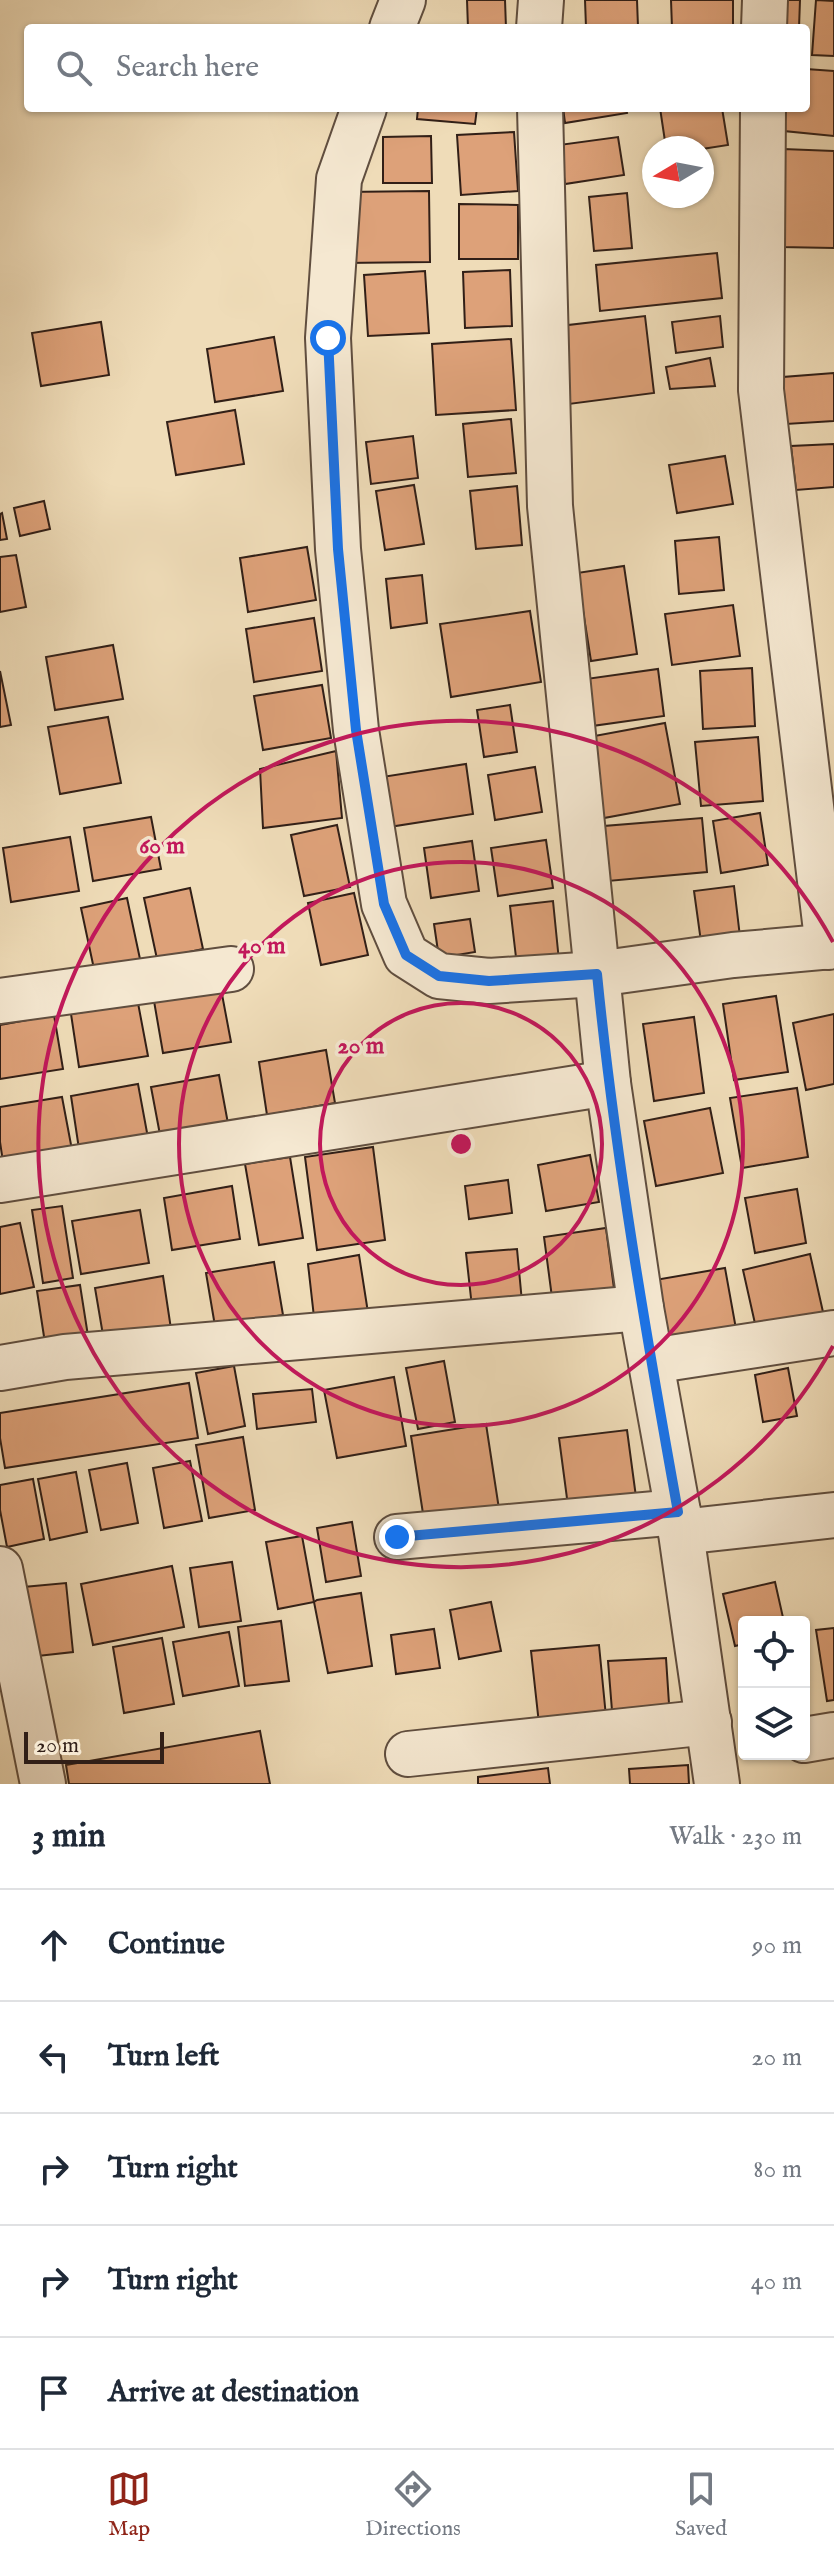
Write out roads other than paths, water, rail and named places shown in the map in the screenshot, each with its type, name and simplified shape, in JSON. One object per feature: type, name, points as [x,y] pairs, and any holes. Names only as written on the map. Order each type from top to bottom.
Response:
[{"type":"street","points":[[394,24],[403,0]]},
{"type":"street","points":[[539,24],[541,0]]},
{"type":"street","points":[[764,24],[765,0]]},
{"type":"street","points":[[363,112],[339,179],[328,338],[338,549],[356,730],[384,904],[406,955],[439,976],[489,981],[597,974],[733,955],[831,946],[761,390],[763,112]]},
{"type":"street","points":[[408,1754],[721,1753],[641,1308],[608,1083],[550,506],[540,112]]},
{"type":"street","points":[[0,1001],[231,969]]},
{"type":"street","points":[[0,1180],[608,1083]]},
{"type":"street","points":[[0,1368],[65,1357],[641,1308]]},
{"type":"street","points":[[651,1361],[834,1333]]},
{"type":"street","points":[[397,1537],[834,1515]]},
{"type":"street","points":[[0,1569],[17,1739],[43,1784]]},
{"type":"street","points":[[810,1739],[834,1735]]}]
